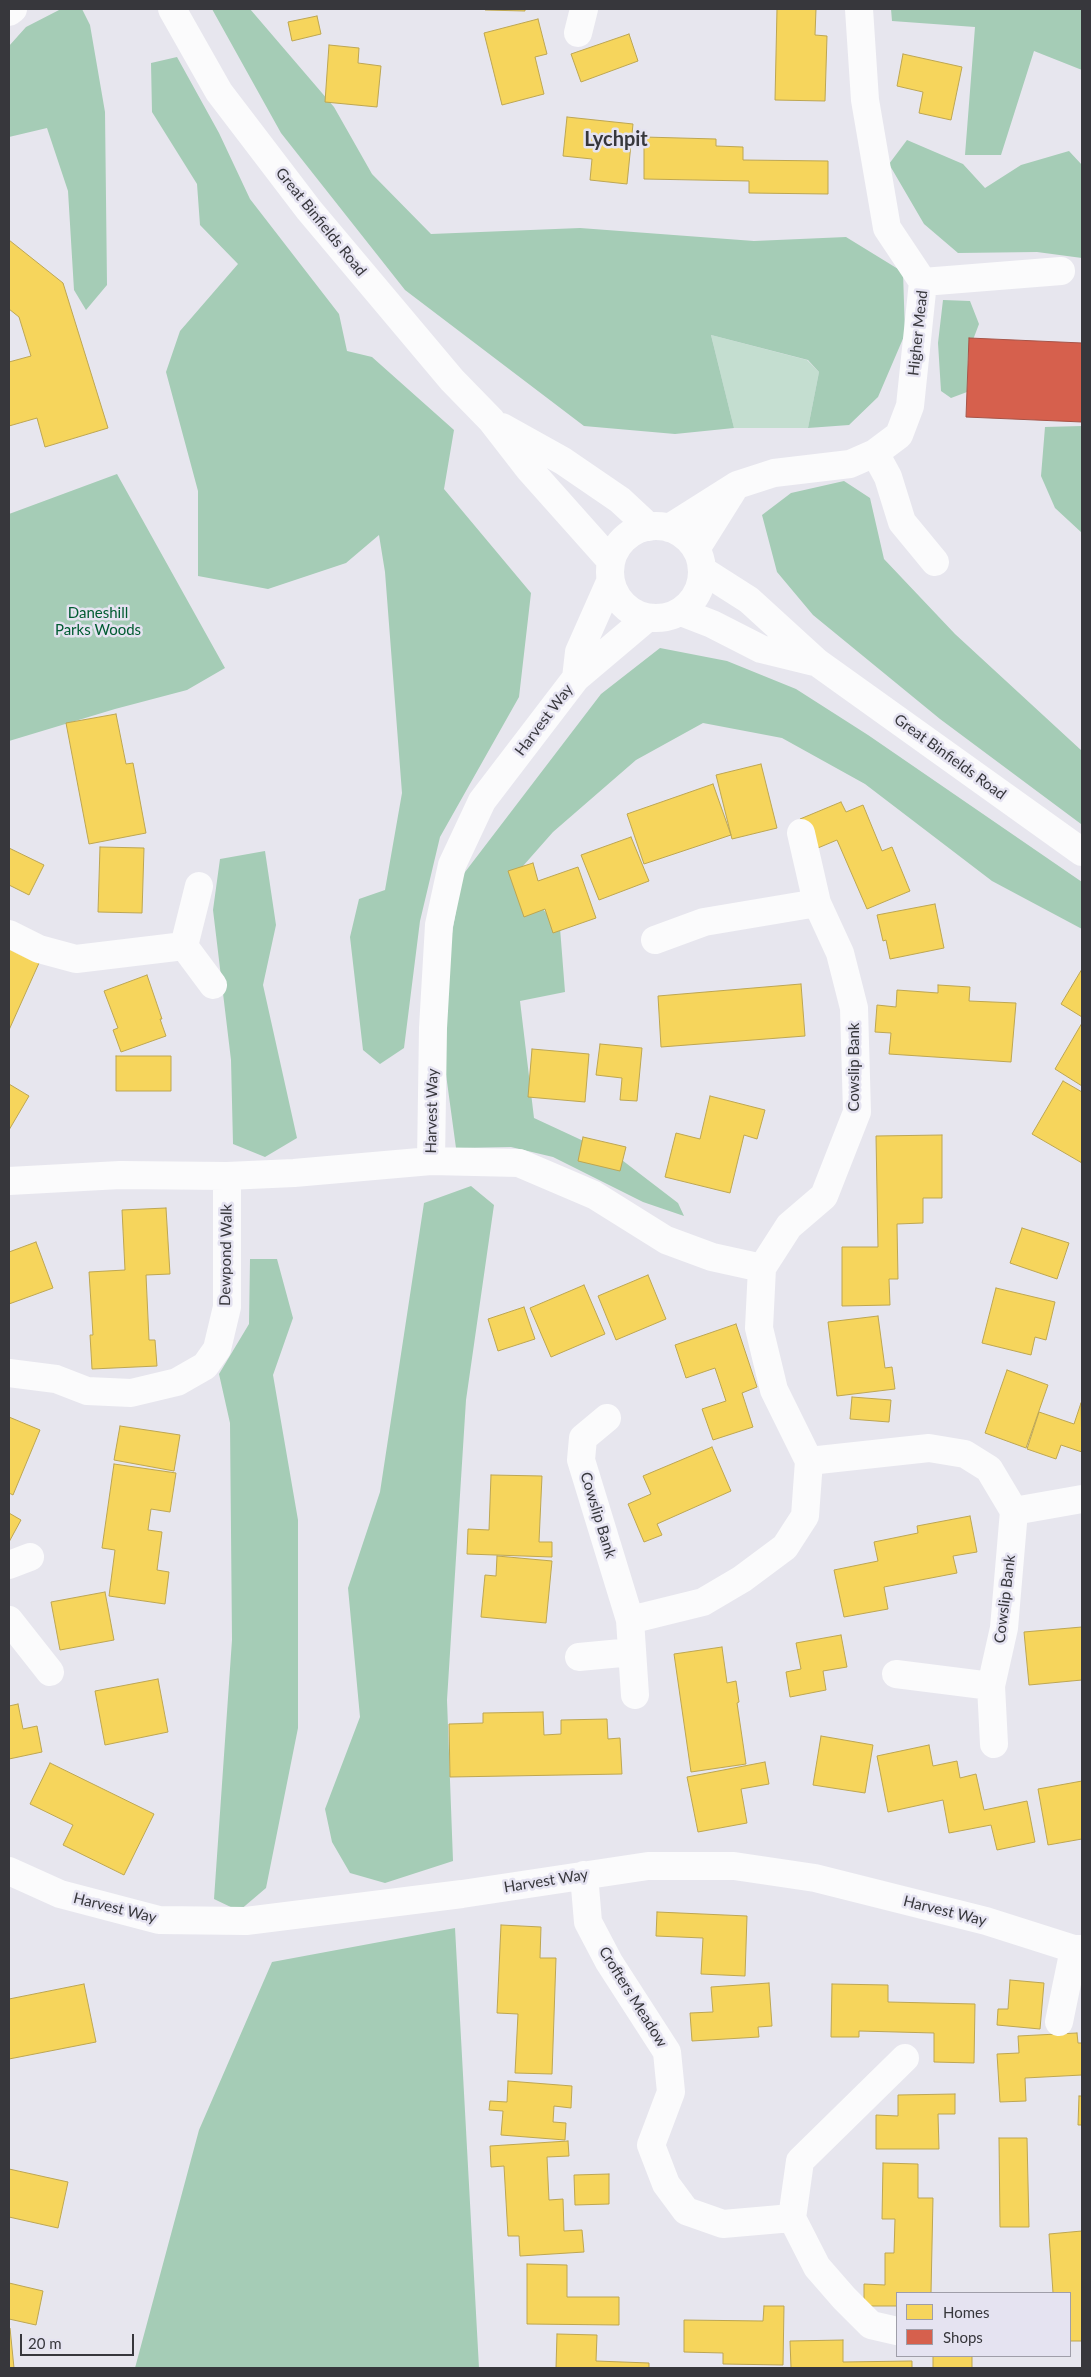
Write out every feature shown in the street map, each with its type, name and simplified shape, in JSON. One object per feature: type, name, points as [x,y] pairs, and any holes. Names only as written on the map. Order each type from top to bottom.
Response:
[{"type":"street","points":[[9,12],[14,9]]},
{"type":"street","name":"Great Binfields Road","points":[[172,9],[219,92],[308,210],[452,380],[491,420],[611,571]]},
{"type":"street","name":"Higher Mead","points":[[659,527],[737,485],[774,473],[850,464],[875,453],[899,435],[910,406],[923,282],[887,228],[865,100],[859,9]]},
{"type":"street","points":[[923,282],[1061,271]]},
{"type":"street","name":"Great Binfields Road","points":[[491,420],[563,461],[659,527]]},
{"type":"street","points":[[875,453],[888,477],[902,522],[935,562]]},
{"type":"street","points":[[699,560],[683,535],[659,527],[624,538],[614,551],[611,571],[616,596],[627,609],[647,618],[663,618],[681,612],[693,601],[700,586],[699,560],[737,485]]},
{"type":"street","name":"Great Binfields Road","points":[[699,560],[749,600],[818,663],[1082,852]]},
{"type":"street","name":"Harvest Way","points":[[576,678],[579,652],[611,571]]},
{"type":"street","name":"Great Binfields Road","points":[[681,612],[712,624],[761,649],[818,663]]},
{"type":"street","name":"Harvest Way","points":[[9,1181],[120,1175],[227,1176],[294,1173],[431,1161],[433,1028],[439,925],[452,865],[482,801],[576,678],[647,618]]},
{"type":"street","name":"Cowslip Bank","points":[[762,1268],[790,1226],[824,1196],[856,1112],[854,1008],[840,953],[817,903],[801,833]]},
{"type":"street","points":[[184,946],[199,886]]},
{"type":"street","points":[[655,940],[704,922],[817,903]]},
{"type":"street","points":[[9,934],[39,949],[76,959],[184,946]]},
{"type":"street","points":[[184,946],[212,984]]},
{"type":"street","points":[[431,1161],[519,1163],[594,1195],[666,1240],[712,1256],[762,1268],[759,1328],[774,1390],[808,1461],[806,1516],[785,1547],[742,1579],[703,1602],[630,1620]]},
{"type":"street","name":"Dewpond Walk","points":[[9,1373],[56,1379],[87,1391],[131,1393],[177,1382],[205,1366],[217,1349],[227,1307],[227,1176]]},
{"type":"street","name":"Cowslip Bank","points":[[607,1418],[583,1438],[581,1460],[630,1620],[635,1695]]},
{"type":"street","points":[[808,1461],[929,1448],[965,1454],[988,1469],[1014,1511],[1082,1499]]},
{"type":"street","name":"Cowslip Bank","points":[[994,1744],[991,1686],[1004,1628],[1014,1511]]},
{"type":"street","points":[[9,1622],[50,1672]]},
{"type":"street","points":[[579,1657],[632,1652]]},
{"type":"street","points":[[896,1674],[991,1686]]},
{"type":"street","name":"Harvest Way","points":[[9,1871],[60,1894],[159,1920],[246,1921],[462,1894],[648,1866],[734,1866],[797,1876],[986,1921],[1078,1949]]},
{"type":"street","name":"Crofters Meadow","points":[[584,1875],[588,1922],[609,1962],[667,2052],[671,2092],[651,2145],[666,2184],[686,2211],[723,2224],[792,2218]]},
{"type":"street","points":[[1059,2022],[1078,1949]]},
{"type":"street","points":[[896,2331],[871,2325],[817,2267],[792,2218],[800,2161],[905,2058]]},
{"type":"green space","points":[[61,9],[82,9],[90,25],[105,112],[107,285],[86,310],[74,290],[68,191],[47,128],[9,137],[9,46],[26,27]]},
{"type":"green space","points":[[212,9],[250,9],[334,107],[372,174],[431,234],[580,228],[754,241],[846,237],[903,272],[905,334],[878,397],[849,425],[808,428],[819,372],[808,360],[711,335],[734,428],[675,434],[584,426],[405,290],[281,133]]},
{"type":"green space","points":[[891,9],[1082,9],[1082,70],[1034,51],[1001,155],[965,155],[975,27],[892,21]]},
{"type":"green space","points":[[177,57],[219,133],[250,199],[339,314],[347,351],[372,357],[454,430],[444,489],[531,593],[519,697],[440,837],[420,921],[404,1048],[380,1064],[363,1050],[350,937],[359,899],[385,890],[402,793],[385,572],[379,535],[346,563],[268,589],[198,576],[198,491],[166,372],[180,331],[238,264],[200,225],[197,184],[152,112],[151,63]]},
{"type":"green space","points":[[907,140],[963,164],[985,188],[1021,165],[1069,151],[1082,165],[1082,258],[1037,252],[958,253],[924,224],[889,164]]},
{"type":"green space","points":[[943,300],[970,301],[979,324],[968,353],[967,392],[951,398],[941,391],[938,343]]},
{"type":"green space","points":[[711,335],[807,360],[819,372],[808,428],[734,428]]},
{"type":"green space","points":[[1082,426],[1082,533],[1055,508],[1041,476],[1045,427]]},
{"type":"green space","name":"Daneshill Parks Woods","points":[[117,474],[225,668],[187,690],[115,709],[9,741],[9,514]]},
{"type":"green space","points":[[844,481],[870,498],[884,559],[955,634],[1082,751],[1081,824],[940,719],[813,615],[777,572],[762,515],[791,493]]},
{"type":"green space","points":[[660,648],[727,661],[796,689],[868,735],[1082,882],[1082,929],[992,881],[865,784],[782,738],[703,723],[636,760],[553,832],[523,866],[531,896],[560,928],[565,992],[520,1001],[534,1118],[618,1157],[678,1203],[684,1216],[643,1202],[553,1157],[511,1147],[456,1148],[442,1045],[450,945],[462,876],[601,694]]},
{"type":"green space","points":[[265,851],[276,925],[263,985],[297,1138],[265,1157],[233,1144],[231,1060],[213,910],[220,859]]},
{"type":"green space","points":[[471,1186],[494,1205],[466,1400],[447,1700],[453,1861],[385,1883],[350,1873],[332,1842],[325,1809],[360,1717],[348,1588],[380,1492],[424,1203]]},
{"type":"green space","points":[[250,1259],[277,1259],[293,1318],[273,1375],[298,1520],[298,1728],[266,1888],[239,1911],[214,1899],[232,1640],[230,1423],[219,1374],[249,1324]]},
{"type":"green space","points":[[455,1928],[479,2368],[135,2368],[199,2130],[272,1962]]},
{"type":"building: Homes","points":[[525,9],[525,11],[485,10]]},
{"type":"building: Homes","points":[[777,9],[816,9],[815,35],[827,36],[825,101],[775,100]]},
{"type":"building: Homes","points":[[317,16],[321,34],[292,41],[288,22]]},
{"type":"building: Homes","points":[[538,19],[547,54],[535,57],[544,94],[502,105],[484,33]]},
{"type":"building: Homes","points":[[629,34],[638,61],[581,82],[571,54]]},
{"type":"building: Homes","points":[[329,45],[359,48],[358,63],[381,66],[377,107],[325,102]]},
{"type":"building: Homes","points":[[903,54],[962,67],[951,120],[919,113],[923,92],[897,86]]},
{"type":"building: Homes","points":[[567,117],[633,124],[627,184],[590,180],[592,159],[563,156]]},
{"type":"building: Homes","points":[[644,137],[716,139],[716,146],[743,147],[743,160],[828,161],[828,194],[749,193],[749,181],[644,179]]},
{"type":"building: Homes","points":[[9,240],[63,283],[108,428],[45,447],[37,418],[9,426],[9,362],[31,356],[19,317],[9,309]]},
{"type":"building: Homes","points":[[116,714],[126,764],[133,763],[146,833],[89,844],[66,723]]},
{"type":"building: Homes","points":[[761,764],[777,828],[732,839],[716,775]]},
{"type":"building: Homes","points":[[713,784],[731,835],[644,864],[627,814]]},
{"type":"building: Homes","points":[[841,802],[846,812],[863,805],[882,851],[892,847],[910,891],[867,909],[837,840],[813,850],[800,819]]},
{"type":"building: Homes","points":[[631,837],[649,881],[599,900],[581,855]]},
{"type":"building: Homes","points":[[100,847],[144,848],[142,913],[98,912]]},
{"type":"building: Homes","points":[[9,848],[44,865],[29,895],[9,885]]},
{"type":"building: Homes","points":[[533,863],[538,881],[578,867],[596,918],[553,933],[545,909],[524,917],[508,871]]},
{"type":"building: Homes","points":[[935,904],[944,948],[890,959],[886,940],[883,941],[877,915]]},
{"type":"building: Homes","points":[[9,949],[39,963],[9,1030]]},
{"type":"building: Homes","points":[[1082,969],[1082,1017],[1061,1004]]},
{"type":"building: Homes","points":[[147,975],[166,1036],[121,1052],[113,1030],[118,1028],[104,991]]},
{"type":"building: Homes","points":[[801,984],[805,1036],[661,1047],[658,996]]},
{"type":"building: Homes","points":[[938,985],[970,987],[969,1001],[1016,1003],[1011,1062],[889,1054],[891,1033],[875,1032],[877,1005],[896,1007],[897,990],[938,993]]},
{"type":"building: Homes","points":[[1082,1023],[1082,1086],[1055,1069]]},
{"type":"building: Homes","points":[[600,1044],[642,1048],[637,1101],[620,1100],[622,1078],[596,1075]]},
{"type":"building: Homes","points":[[532,1049],[589,1054],[585,1102],[528,1097]]},
{"type":"building: Homes","points":[[116,1056],[171,1056],[171,1091],[116,1091]]},
{"type":"building: Homes","points":[[1063,1081],[1082,1092],[1082,1163],[1032,1134]]},
{"type":"building: Homes","points":[[9,1084],[29,1096],[9,1130]]},
{"type":"building: Homes","points":[[710,1096],[765,1110],[757,1139],[744,1135],[730,1193],[665,1177],[676,1133],[700,1139]]},
{"type":"building: Homes","points":[[942,1135],[942,1198],[923,1198],[923,1223],[897,1224],[898,1279],[889,1279],[890,1305],[842,1306],[842,1247],[878,1247],[876,1136]]},
{"type":"building: Homes","points":[[583,1137],[626,1147],[620,1171],[578,1161]]},
{"type":"building: Homes","points":[[166,1208],[170,1274],[146,1275],[149,1340],[155,1340],[157,1366],[92,1369],[90,1335],[93,1335],[89,1272],[125,1270],[122,1210]]},
{"type":"building: Homes","points":[[1022,1228],[1069,1243],[1057,1279],[1010,1263]]},
{"type":"building: Homes","points":[[36,1242],[53,1288],[9,1304],[9,1252]]},
{"type":"building: Homes","points":[[648,1275],[666,1319],[616,1340],[598,1296]]},
{"type":"building: Homes","points":[[584,1285],[605,1334],[551,1357],[530,1308]]},
{"type":"building: Homes","points":[[996,1288],[1055,1302],[1046,1340],[1035,1337],[1031,1355],[982,1343]]},
{"type":"building: Homes","points":[[524,1307],[535,1339],[498,1351],[488,1319]]},
{"type":"building: Homes","points":[[878,1316],[885,1368],[892,1367],[895,1389],[837,1396],[828,1322]]},
{"type":"building: Homes","points":[[736,1324],[757,1387],[742,1393],[753,1427],[713,1440],[702,1409],[726,1401],[715,1368],[686,1378],[675,1345]]},
{"type":"building: Homes","points":[[1007,1370],[1048,1385],[1026,1448],[985,1433]]},
{"type":"building: Homes","points":[[852,1397],[891,1400],[889,1422],[850,1419]]},
{"type":"building: Homes","points":[[1081,1403],[1082,1452],[1061,1445],[1056,1459],[1027,1449],[1039,1412],[1074,1424]]},
{"type":"building: Homes","points":[[9,1417],[40,1430],[13,1495],[9,1493]]},
{"type":"building: Homes","points":[[120,1426],[180,1435],[174,1471],[114,1460]]},
{"type":"building: Homes","points":[[712,1447],[731,1491],[657,1524],[662,1535],[644,1542],[628,1504],[651,1494],[643,1476]]},
{"type":"building: Homes","points":[[114,1464],[176,1473],[170,1512],[151,1509],[148,1530],[162,1532],[157,1570],[169,1572],[165,1604],[109,1596],[115,1550],[102,1548]]},
{"type":"building: Homes","points":[[491,1475],[542,1476],[539,1542],[552,1542],[552,1557],[467,1554],[468,1529],[489,1530]]},
{"type":"building: Homes","points":[[9,1513],[21,1520],[9,1542]]},
{"type":"building: Homes","points":[[970,1516],[977,1552],[953,1556],[957,1573],[884,1587],[888,1609],[844,1617],[834,1570],[878,1561],[874,1542],[918,1533],[917,1526]]},
{"type":"building: Homes","points":[[497,1556],[552,1561],[546,1623],[481,1617],[485,1575],[496,1576]]},
{"type":"building: Homes","points":[[105,1592],[114,1640],[60,1650],[51,1602]]},
{"type":"building: Homes","points":[[1082,1627],[1082,1680],[1029,1685],[1024,1632]]},
{"type":"building: Homes","points":[[841,1635],[847,1667],[823,1671],[826,1690],[790,1697],[786,1672],[801,1669],[796,1643]]},
{"type":"building: Homes","points":[[722,1647],[727,1683],[736,1681],[739,1702],[737,1703],[746,1764],[691,1772],[674,1654]]},
{"type":"building: Homes","points":[[158,1679],[168,1732],[105,1745],[95,1691]]},
{"type":"building: Homes","points":[[18,1704],[23,1729],[37,1726],[42,1752],[9,1759],[9,1706]]},
{"type":"building: Homes","points":[[543,1712],[544,1735],[561,1734],[561,1720],[607,1719],[608,1739],[620,1738],[622,1774],[450,1777],[449,1724],[483,1723],[483,1713]]},
{"type":"building: Homes","points":[[821,1736],[873,1745],[865,1793],[813,1785]]},
{"type":"building: Homes","points":[[929,1745],[933,1766],[957,1761],[960,1778],[976,1774],[984,1810],[1027,1801],[1035,1842],[997,1850],[991,1825],[949,1833],[943,1800],[888,1812],[877,1756]]},
{"type":"building: Homes","points":[[765,1762],[769,1784],[741,1789],[747,1823],[698,1832],[687,1777]]},
{"type":"building: Homes","points":[[50,1763],[154,1814],[124,1875],[63,1845],[73,1825],[30,1804]]},
{"type":"building: Homes","points":[[1082,1781],[1082,1839],[1048,1845],[1038,1789]]},
{"type":"building: Homes","points":[[657,1912],[747,1916],[745,1976],[701,1974],[703,1938],[656,1936]]},
{"type":"building: Homes","points":[[501,1925],[541,1927],[540,1958],[556,1958],[552,2074],[515,2073],[518,2014],[497,2013]]},
{"type":"building: Homes","points":[[1010,1980],[1044,1983],[1040,2029],[997,2025],[998,2009],[1008,2009]]},
{"type":"building: Homes","points":[[769,1983],[772,2026],[758,2027],[759,2037],[692,2041],[690,2013],[713,2012],[711,1987]]},
{"type":"building: Homes","points":[[84,1984],[96,2042],[9,2059],[9,1999]]},
{"type":"building: Homes","points":[[832,1984],[888,1985],[888,2002],[975,2004],[974,2063],[934,2062],[934,2033],[859,2031],[859,2037],[831,2037]]},
{"type":"building: Homes","points":[[1077,2033],[1078,2043],[1082,2043],[1082,2075],[1025,2078],[1026,2101],[1000,2102],[997,2054],[1019,2053],[1018,2036]]},
{"type":"building: Homes","points":[[508,2081],[572,2086],[571,2108],[554,2106],[553,2122],[566,2123],[565,2140],[501,2135],[503,2111],[489,2110],[490,2101],[507,2102]]},
{"type":"building: Homes","points":[[955,2094],[955,2114],[938,2114],[939,2149],[876,2149],[876,2115],[898,2116],[898,2095]]},
{"type":"building: Homes","points":[[1079,2096],[1082,2096],[1082,2125],[1078,2125]]},
{"type":"building: Homes","points":[[999,2138],[1027,2138],[1029,2227],[1000,2227]]},
{"type":"building: Homes","points":[[568,2141],[569,2156],[547,2157],[549,2200],[563,2199],[564,2231],[582,2230],[584,2252],[520,2256],[519,2236],[508,2236],[504,2166],[491,2167],[490,2146]]},
{"type":"building: Homes","points":[[883,2163],[918,2164],[918,2198],[933,2198],[931,2292],[896,2292],[896,2306],[864,2306],[864,2284],[885,2285],[885,2253],[894,2253],[895,2219],[882,2219]]},
{"type":"building: Homes","points":[[9,2169],[68,2182],[58,2228],[9,2217]]},
{"type":"building: Homes","points":[[609,2174],[609,2204],[575,2205],[574,2175]]},
{"type":"building: Homes","points":[[1082,2231],[1082,2341],[1071,2341],[1071,2292],[1053,2292],[1049,2234]]},
{"type":"building: Homes","points":[[527,2264],[567,2265],[567,2297],[619,2297],[619,2325],[527,2324]]},
{"type":"building: Homes","points":[[9,2283],[43,2291],[36,2325],[9,2319]]},
{"type":"building: Homes","points":[[764,2306],[784,2306],[783,2365],[723,2364],[723,2353],[684,2352],[684,2320],[763,2321]]},
{"type":"building: Homes","points":[[10,2328],[14,2368],[9,2368]]},
{"type":"building: Homes","points":[[557,2334],[597,2335],[596,2361],[649,2363],[649,2368],[556,2368]]},
{"type":"building: Homes","points":[[843,2340],[843,2362],[912,2361],[912,2368],[791,2368],[790,2341]]},
{"type":"building: Homes","points":[[933,2357],[972,2357],[972,2368],[933,2368]]},
{"type":"building: Shops","points":[[969,338],[1082,343],[1082,422],[966,417]]},
{"type":"district","name":"Lychpit","points":[[616,140]]}]
